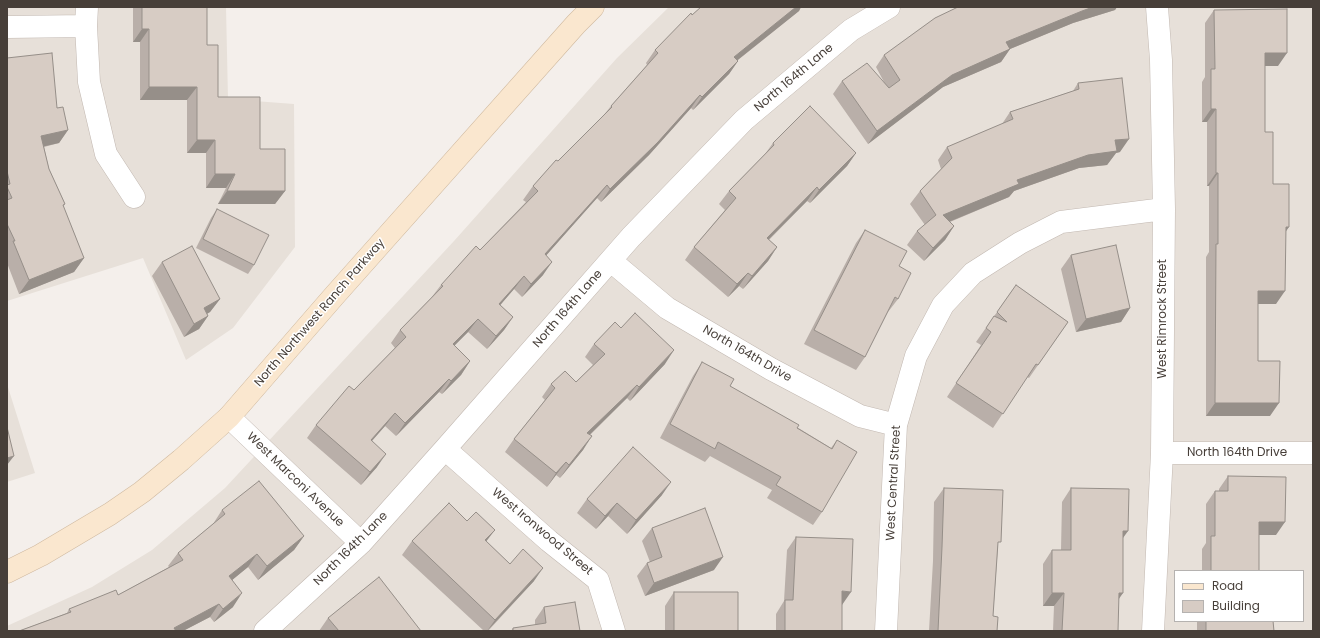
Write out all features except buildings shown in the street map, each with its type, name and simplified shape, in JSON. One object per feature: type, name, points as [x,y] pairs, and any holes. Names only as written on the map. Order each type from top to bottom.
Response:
[{"type":"main road","name":"North Northwest Ranch Parkway","points":[[7,572],[41,555],[116,510],[142,492],[176,465],[229,418],[334,296],[576,24],[593,7]]},
{"type":"street","name":"North 164th Lane","points":[[265,631],[361,543],[446,449],[631,237],[744,120],[851,30],[889,7]]},
{"type":"street","name":"West Rimrock Street","points":[[1153,631],[1162,453],[1164,209],[1161,60],[1157,7]]},
{"type":"street","points":[[7,27],[87,17],[89,82],[106,154],[134,196]]},
{"type":"street","name":"West Central Street","points":[[886,631],[896,425],[916,356],[943,305],[973,273],[1020,243],[1061,222],[1164,209]]},
{"type":"street","name":"North 164th Drive","points":[[611,260],[667,308],[771,369],[860,416],[896,425]]},
{"type":"street","name":"West Marconi Avenue","points":[[229,418],[361,543]]},
{"type":"street","name":"West Ironwood Street","points":[[446,449],[549,541],[598,580],[614,631]]},
{"type":"street","name":"North 164th Drive","points":[[1162,453],[1313,453]]},
{"type":"shaded area","points":[[7,7],[226,7],[228,99],[294,104],[295,247],[233,328],[186,360],[143,258],[7,301]]},
{"type":"shaded area","points":[[669,7],[1313,7],[1313,631],[7,631],[7,626],[92,587],[152,550],[225,488],[454,241],[617,58]]},
{"type":"shaded area","points":[[7,384],[35,473],[7,482]]}]
